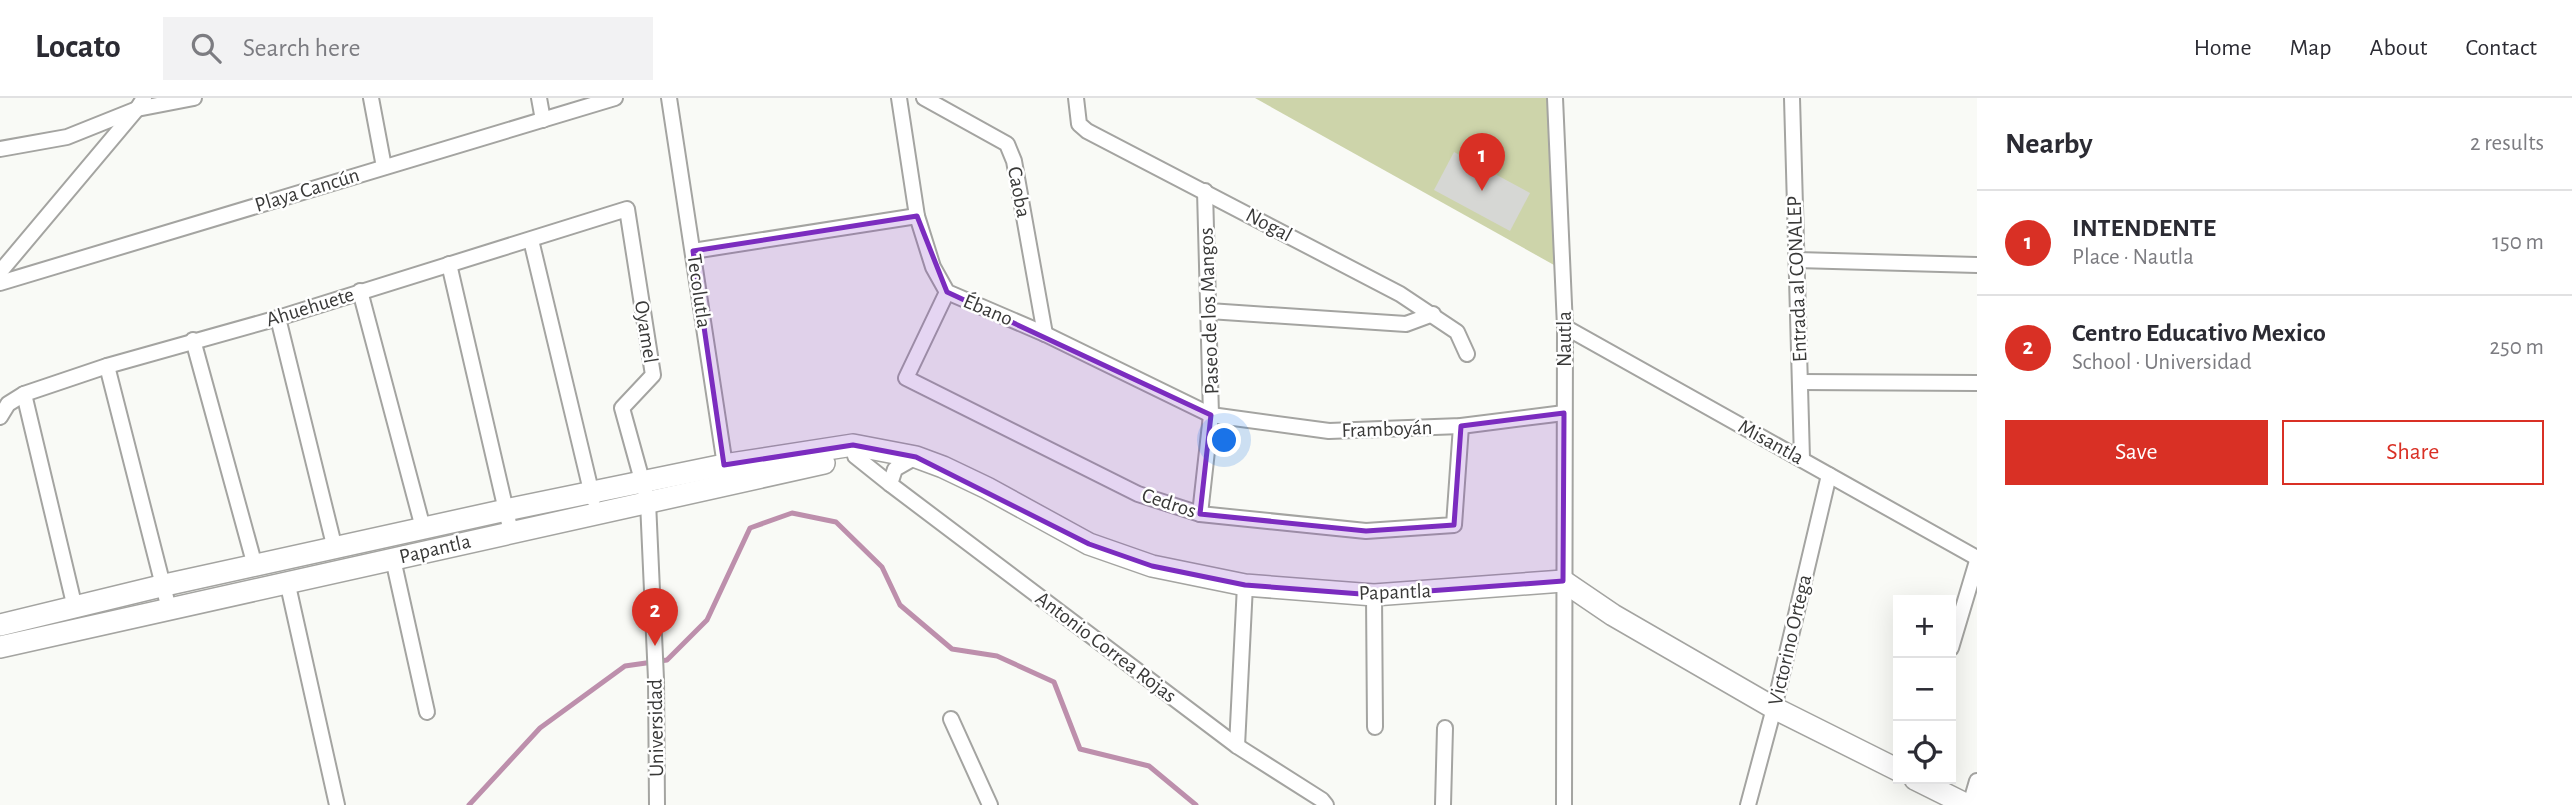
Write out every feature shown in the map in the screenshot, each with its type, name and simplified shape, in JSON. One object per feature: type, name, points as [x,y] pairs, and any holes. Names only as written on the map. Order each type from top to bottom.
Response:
[{"type":"street","points":[[0,149],[67,137],[141,103],[194,98]]},
{"type":"street","points":[[371,98],[384,167]]},
{"type":"street","points":[[539,98],[543,120]]},
{"type":"street","name":"Playa Cancún","points":[[0,283],[615,98]]},
{"type":"street","name":"Tecolutla","points":[[669,98],[727,474]]},
{"type":"street","name":"Ébano","points":[[899,98],[917,216],[933,267],[947,292],[1045,334],[1211,415]]},
{"type":"street","name":"Caoba","points":[[925,98],[1007,144],[1014,161],[1045,334]]},
{"type":"street","name":"Nogal","points":[[1076,98],[1080,124],[1087,131],[1400,294],[1457,332],[1467,354]]},
{"type":"street","name":"Nautla","points":[[1555,98],[1565,327],[1564,805]]},
{"type":"street","name":"Entrada al CONALEP","points":[[1792,98],[1802,459]]},
{"type":"street","points":[[0,272],[141,103]]},
{"type":"street","name":"Paseo de los Mangos","points":[[1200,514],[1211,415],[1205,191]]},
{"type":"street","name":"Ahuehuete","points":[[0,416],[8,404],[24,394],[107,366],[278,318],[627,209]]},
{"type":"street","name":"Oyamel","points":[[627,209],[653,375],[622,408],[645,493]]},
{"type":"street","points":[[693,251],[917,216]]},
{"type":"street","points":[[531,240],[594,504]]},
{"type":"street","points":[[1797,260],[1977,265]]},
{"type":"street","points":[[449,264],[511,532]]},
{"type":"street","points":[[360,291],[423,528]]},
{"type":"street","name":"Cedros","points":[[947,292],[906,378],[1138,494],[1200,514],[1366,531],[1454,525],[1461,426]]},
{"type":"street","points":[[1209,311],[1406,324],[1433,314]]},
{"type":"street","points":[[278,318],[335,549]]},
{"type":"street","name":"Misantla","points":[[1565,327],[1977,560]]},
{"type":"street","points":[[193,340],[255,566]]},
{"type":"street","points":[[107,366],[169,609]]},
{"type":"street","points":[[1800,382],[1977,383]]},
{"type":"street","points":[[24,394],[75,608]]},
{"type":"street","name":"Framboyán","points":[[1211,415],[1329,431],[1461,426],[1564,413]]},
{"type":"street","name":"Papantla","points":[[0,647],[511,532],[594,504],[727,474],[859,449],[916,457],[987,488],[1089,544],[1153,566],[1245,586],[1374,595],[1563,581]]},
{"type":"street","name":"Antonio Correa Rojas","points":[[859,449],[890,484],[1237,746],[1326,805]]},
{"type":"street","points":[[890,484],[895,470],[916,457]]},
{"type":"street","name":"Victorino Ortega","points":[[1748,805],[1774,708],[1829,475]]},
{"type":"street","name":"Universidad","points":[[645,493],[656,679],[657,805]]},
{"type":"street","name":"Papantla","points":[[0,625],[165,585],[506,510],[594,504]]},
{"type":"street","points":[[393,559],[427,712]]},
{"type":"street","points":[[1956,631],[1977,560]]},
{"type":"street","points":[[287,581],[337,805]]},
{"type":"street","points":[[1563,581],[1613,615],[1774,708],[1893,768]]},
{"type":"street","points":[[1237,746],[1245,586]]},
{"type":"street","points":[[1374,595],[1375,727]]},
{"type":"street","points":[[951,719],[990,805]]},
{"type":"street","points":[[1443,805],[1446,728]]},
{"type":"street","points":[[1925,784],[1969,805],[1977,781]]},
{"type":"highlighted area","points":[[917,216],[947,292],[1211,415],[1200,514],[1366,531],[1454,525],[1461,426],[1564,413],[1563,581],[1374,595],[1245,585],[1152,566],[1089,544],[916,457],[853,445],[724,465],[693,251]]},
{"type":"green space","points":[[1255,98],[1553,98],[1554,265]]},
{"type":"building","points":[[1454,152],[1530,193],[1510,231],[1434,190]]},
{"type":"waterway","points":[[469,805],[540,728],[625,666],[667,660],[707,620],[750,528],[792,513],[836,522],[882,567],[900,605],[952,649],[997,656],[1054,682],[1080,749],[1149,766],[1196,805]]},
{"type":"place","name":"INTENDENTE","points":[[1482,191]]},
{"type":"place","name":"Centro Educativo Mexico","points":[[655,646]]}]
